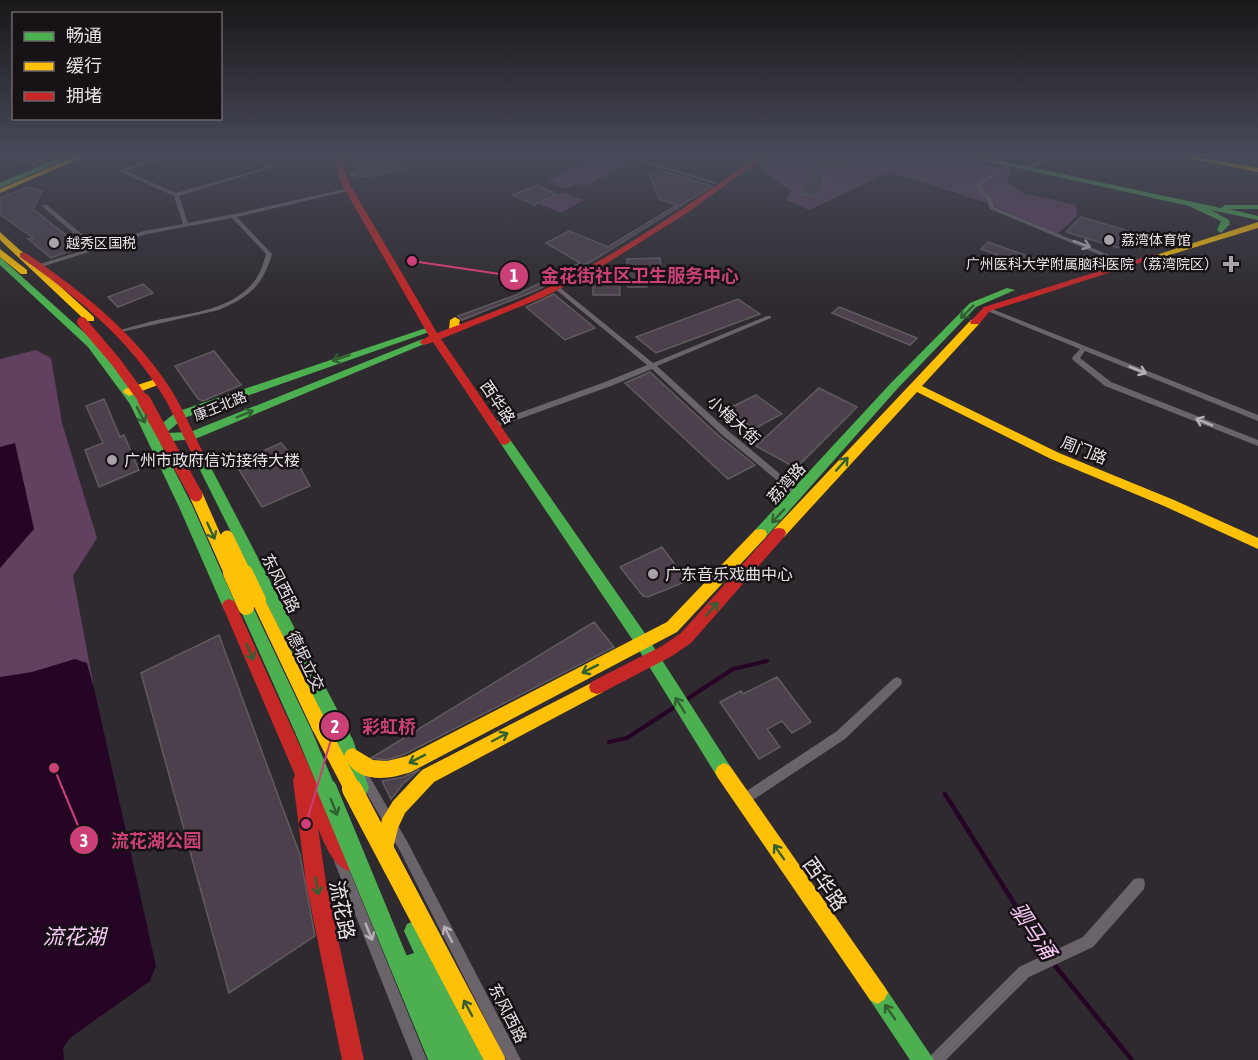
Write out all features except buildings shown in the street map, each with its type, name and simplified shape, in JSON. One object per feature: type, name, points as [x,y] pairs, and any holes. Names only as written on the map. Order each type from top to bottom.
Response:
[{"type":"main road","name":"西华路","points":[[357,203],[432,334],[642,642],[695,729],[743,800],[923,1060]]},
{"type":"main road","name":"康王北路","points":[[459,324],[572,271],[683,203]]},
{"type":"main road","name":"康王北路","points":[[153,438],[191,436],[432,334],[556,287],[602,262],[696,203]]},
{"type":"main road","points":[[1189,203],[1221,216],[1226,222],[1222,233],[1258,232]]},
{"type":"main road","points":[[1192,203],[1258,217]]},
{"type":"main road","points":[[1208,203],[1258,217]]},
{"type":"main road","points":[[1225,207],[1258,207]]},
{"type":"main road","name":"荔湾路","points":[[390,822],[415,786],[428,776],[686,638],[914,386],[987,309],[1222,233],[1258,217]]},
{"type":"main road","name":"荔湾路","points":[[347,746],[361,766],[372,771],[384,772],[396,769],[672,627],[799,494],[901,379],[980,301],[1119,261],[1258,225]]},
{"type":"main road","name":"东风西路","points":[[0,235],[86,320]]},
{"type":"main road","points":[[0,252],[86,320]]},
{"type":"main road","name":"东风西路","points":[[22,255],[39,266],[119,332],[159,381],[191,436],[347,746]]},
{"type":"main road","points":[[0,260],[92,345],[129,392],[186,507],[332,839],[386,916],[473,1060]]},
{"type":"main road","name":"德坭立交","points":[[86,320],[124,366],[150,405],[164,432],[304,733],[439,1060]]},
{"type":"main road","name":"德坭立交","points":[[86,320],[135,365],[167,414],[322,731],[495,1060]]},
{"type":"main road","name":"康王北路","points":[[153,438],[180,415],[334,360],[432,334]]},
{"type":"main road","points":[[129,392],[159,381]]},
{"type":"main road","name":"周门路","points":[[914,386],[1047,453],[1169,503],[1258,544]]},
{"type":"main road","points":[[186,507],[218,493]]},
{"type":"main road","points":[[226,598],[262,580]]},
{"type":"main road","points":[[672,627],[686,638]]},
{"type":"main road","points":[[347,746],[388,875],[443,1013],[458,1060]]},
{"type":"main road","name":"流花路","points":[[300,766],[316,883],[353,1060]]},
{"type":"main road","points":[[388,875],[385,848],[390,822]]},
{"type":"street","points":[[179,203],[186,225]]},
{"type":"street","points":[[39,266],[94,247],[289,203]]},
{"type":"street","points":[[991,203],[992,208],[1119,261]]},
{"type":"street","points":[[45,206],[94,247]]},
{"type":"street","points":[[119,332],[221,308],[245,296],[267,269],[269,254],[233,216]]},
{"type":"street","name":"小梅大街","points":[[556,287],[652,366],[724,432],[799,494]]},
{"type":"street","points":[[987,309],[1258,418]]},
{"type":"street","points":[[494,425],[652,366],[769,317]]},
{"type":"street","points":[[1084,348],[1076,358],[1108,384],[1258,443]]},
{"type":"street","name":"周门路","points":[[901,379],[914,386]]},
{"type":"street","points":[[743,800],[842,735],[897,682]]},
{"type":"street","name":"东风西路","points":[[347,746],[390,822],[514,1060]]},
{"type":"street","points":[[332,839],[420,1060]]},
{"type":"street","points":[[936,1060],[1024,972],[1088,942],[1139,884]]},
{"type":"shaded area","points":[[540,203],[578,203],[561,213]]},
{"type":"shaded area","points":[[794,203],[823,203],[809,210]]},
{"type":"shaded area","points":[[988,203],[1076,205],[1077,216],[1057,234]]},
{"type":"shaded area","name":"流花湖","points":[[36,350],[51,358],[62,423],[97,538],[73,576],[145,961],[0,1060],[0,359]]},
{"type":"water","points":[[15,443],[34,529],[0,568],[0,447]]},
{"type":"water","name":"流花湖","points":[[75,659],[87,663],[94,688],[156,966],[150,981],[70,1038],[63,1048],[64,1060],[0,1060],[0,677],[32,672]]},
{"type":"waterway","name":"驷马涌","points":[[684,701],[733,669],[767,661]]},
{"type":"waterway","name":"驷马涌","points":[[609,742],[627,738],[676,706]]},
{"type":"waterway","name":"驷马涌","points":[[945,794],[1048,957]]},
{"type":"waterway","name":"驷马涌","points":[[1052,962],[1132,1060]]},
{"type":"traffic: fast","points":[[1190,203],[1258,218]]},
{"type":"traffic: fast","points":[[1193,205],[1225,220],[1226,224],[1221,230]]},
{"type":"traffic: fast","points":[[1225,207],[1258,207]]},
{"type":"traffic: fast","points":[[0,260],[92,345],[135,403],[186,507],[229,605]]},
{"type":"traffic: fast","points":[[760,534],[894,386],[973,305],[1010,290]]},
{"type":"traffic: fast","points":[[155,436],[180,415],[427,331]]},
{"type":"traffic: fast","points":[[156,438],[191,436],[424,342]]},
{"type":"traffic: fast","points":[[505,441],[639,637],[724,772]]},
{"type":"traffic: fast","points":[[202,462],[347,746],[360,788]]},
{"type":"traffic: fast","points":[[246,607],[304,733]]},
{"type":"traffic: fast","points":[[304,733],[439,1060]]},
{"type":"traffic: fast","points":[[414,931],[473,1060]]},
{"type":"traffic: fast","points":[[412,963],[458,1060]]},
{"type":"traffic: fast","points":[[877,993],[923,1060]]},
{"type":"traffic: slow","points":[[1157,256],[1258,225]]},
{"type":"traffic: slow","points":[[0,235],[90,319]]},
{"type":"traffic: slow","points":[[0,252],[24,272]]},
{"type":"traffic: slow","points":[[455,320],[453,327],[462,327]]},
{"type":"traffic: slow","points":[[779,533],[975,322]]},
{"type":"traffic: slow","points":[[129,392],[159,381]]},
{"type":"traffic: slow","points":[[914,386],[1055,456],[1169,503],[1258,544]]},
{"type":"traffic: slow","points":[[196,495],[246,607]]},
{"type":"traffic: slow","points":[[353,756],[366,767],[380,770],[411,763],[672,627],[760,534]]},
{"type":"traffic: slow","points":[[227,537],[258,600]]},
{"type":"traffic: slow","points":[[258,600],[319,725]]},
{"type":"traffic: slow","points":[[385,846],[389,826],[399,807],[428,776],[597,687]]},
{"type":"traffic: slow","points":[[319,725],[495,1060]]},
{"type":"traffic: slow","points":[[724,772],[877,993]]},
{"type":"traffic: jam","points":[[357,203],[435,338],[505,441]]},
{"type":"traffic: jam","points":[[424,342],[543,294],[629,247],[695,203]]},
{"type":"traffic: jam","points":[[23,255],[82,298],[134,349],[164,388],[202,462]]},
{"type":"traffic: jam","points":[[975,322],[987,309],[1157,256]]},
{"type":"traffic: jam","points":[[82,322],[116,362],[146,404],[196,495]]},
{"type":"traffic: jam","points":[[597,687],[667,651],[686,638],[779,533]]},
{"type":"traffic: jam","points":[[229,605],[332,839],[348,861]]},
{"type":"traffic: jam","points":[[302,780],[316,883],[353,1060]]},
{"type":"place","name":"荔湾体育馆","points":[[1109,240]]},
{"type":"place","name":"越秀区国税","points":[[54,243]]},
{"type":"place","name":"金花街社区卫生服务中心","points":[[412,261]]},
{"type":"place","name":"广州医科大学附属脑科医院（荔湾院区）","points":[[1231,264]]},
{"type":"place","name":"广州市政府信访接待大楼","points":[[112,460]]},
{"type":"place","name":"广东音乐戏曲中心","points":[[653,574]]},
{"type":"place","name":"流花湖公园","points":[[54,768]]},
{"type":"place","name":"彩虹桥","points":[[306,824]]}]
